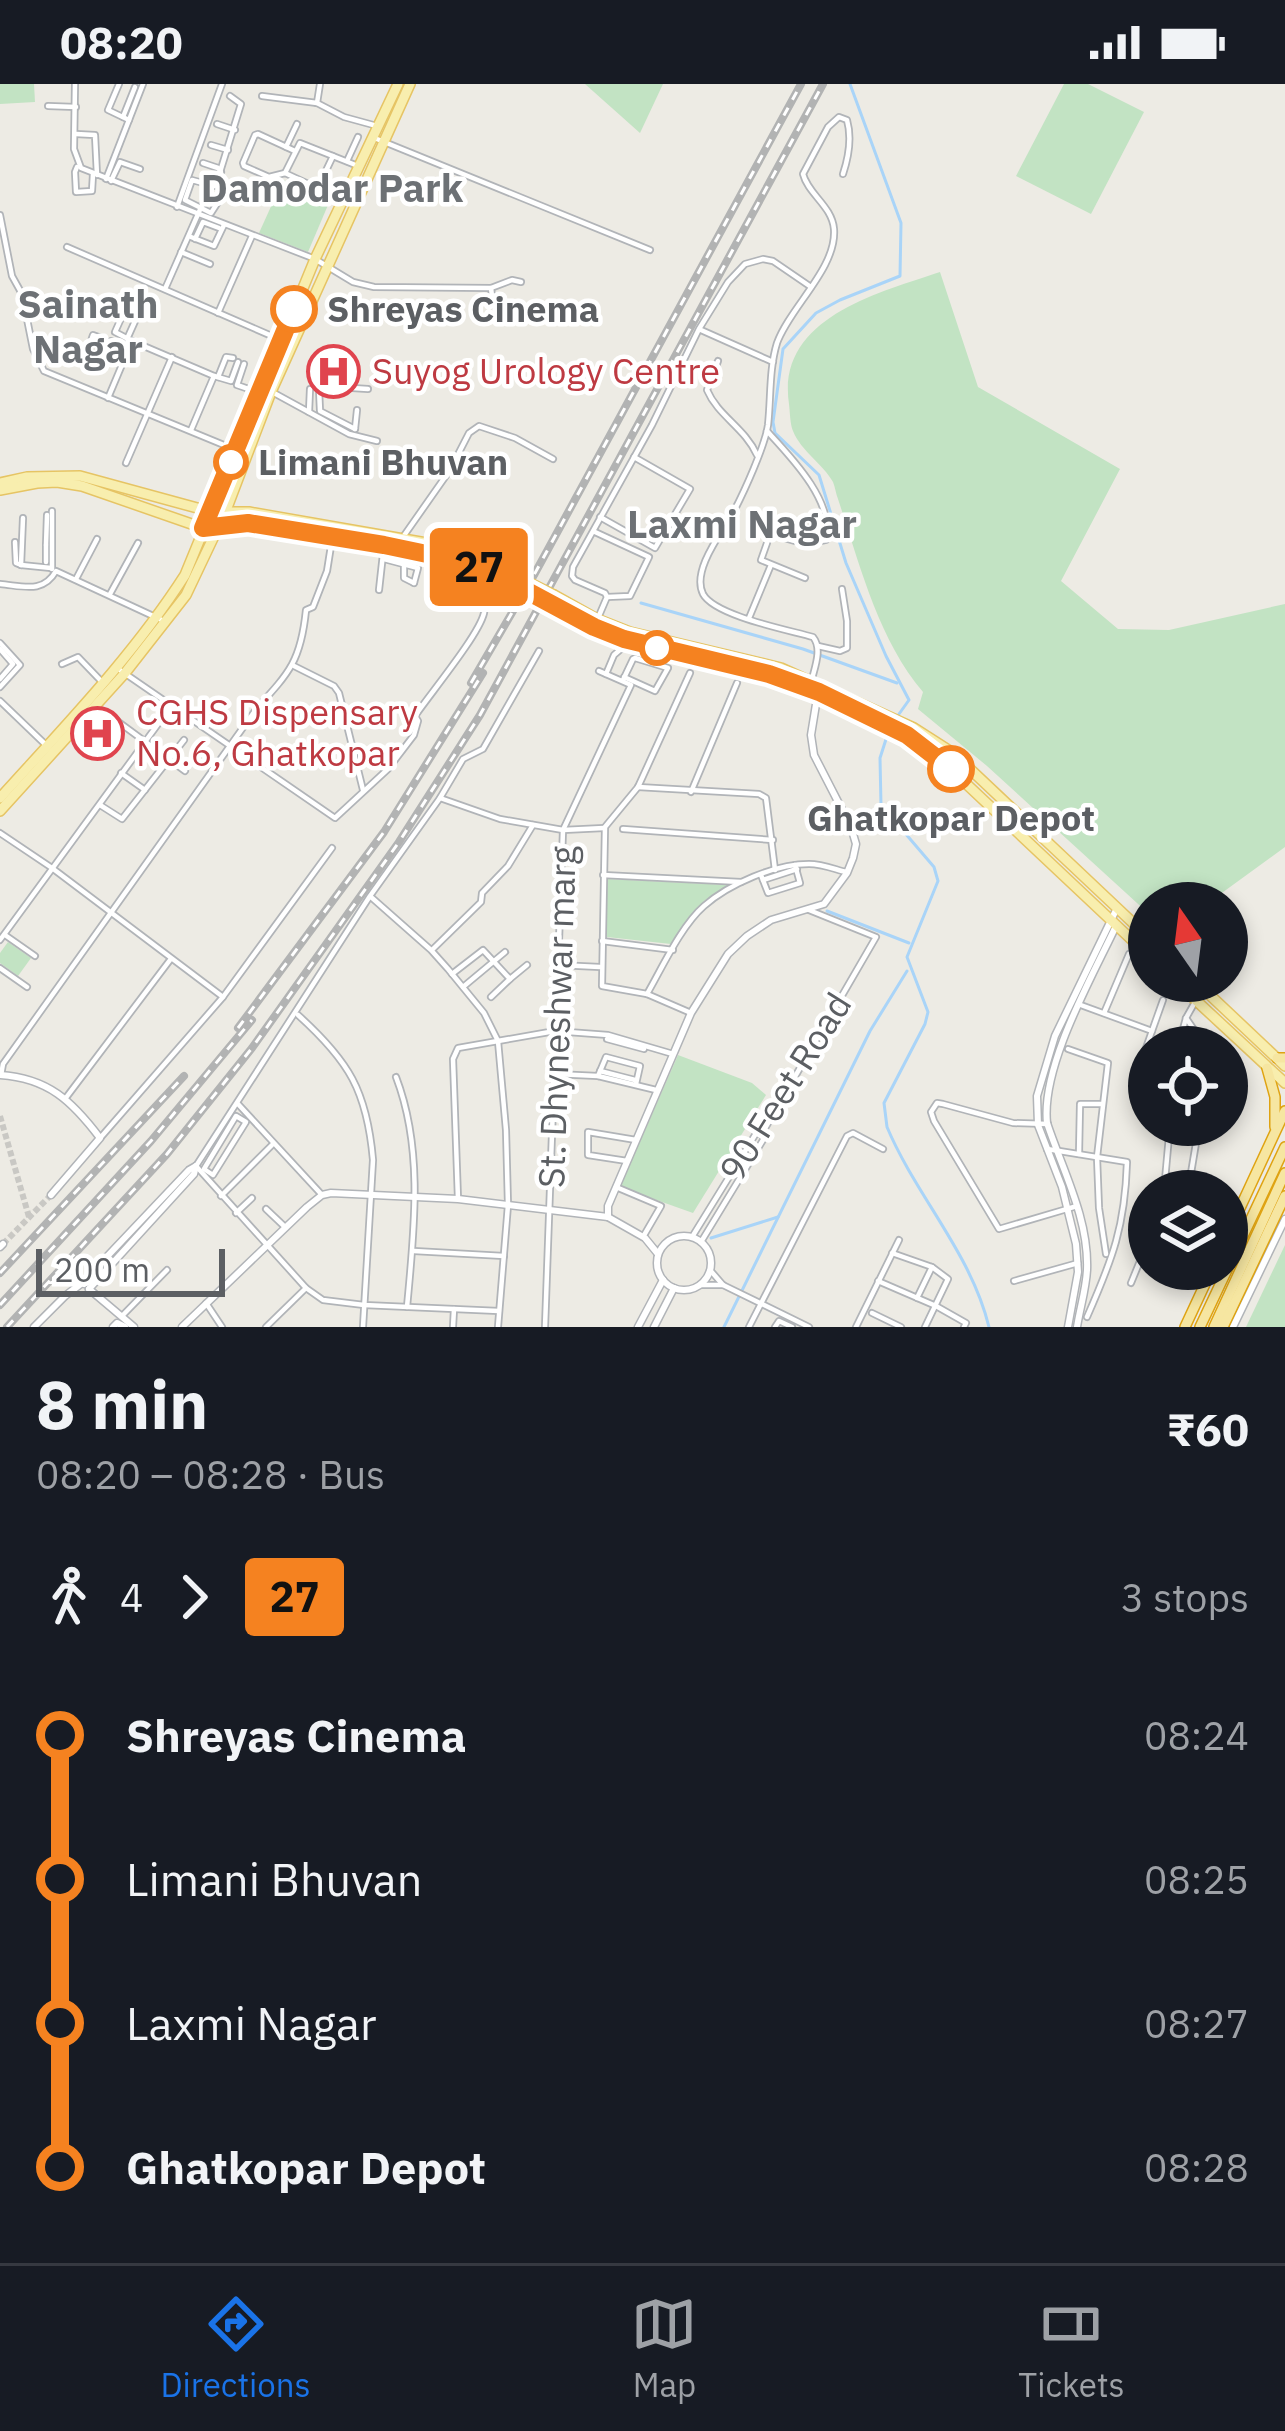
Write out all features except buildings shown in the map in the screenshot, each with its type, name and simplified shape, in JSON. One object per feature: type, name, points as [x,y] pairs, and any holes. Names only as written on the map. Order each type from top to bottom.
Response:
[{"type":"highway","points":[[1267,1068],[1275,1096],[1275,1132]]},
{"type":"highway","points":[[1248,1190],[1285,1111]]},
{"type":"highway","points":[[1200,1327],[1285,1147]]},
{"type":"highway","points":[[1214,1327],[1285,1173]]},
{"type":"highway","points":[[1223,1327],[1285,1196]]},
{"type":"highway","points":[[1185,1327],[1202,1290]]},
{"type":"main road","points":[[0,811],[186,595],[225,513],[281,340],[352,164],[398,84]]},
{"type":"main road","points":[[162,619],[236,450],[328,266],[410,84]]},
{"type":"main road","points":[[0,487],[27,477],[61,475],[212,512],[249,512]]},
{"type":"main road","points":[[237,478],[238,496],[249,512],[267,521]]},
{"type":"main road","points":[[104,487],[203,528],[267,521],[461,549],[624,639],[663,645],[815,687],[952,753],[1128,918]]},
{"type":"main road","points":[[370,538],[384,545],[401,543]]},
{"type":"main road","points":[[0,798],[103,682],[121,670]]},
{"type":"main road","points":[[907,730],[1128,936]]},
{"type":"main road","points":[[1010,825],[1019,816]]},
{"type":"main road","points":[[1198,1002],[1285,1083]]},
{"type":"main road","points":[[1217,1002],[1282,1060]]},
{"type":"street","points":[[75,84],[76,107],[75,134],[75,156],[78,165],[76,192],[91,192],[95,135],[75,134]]},
{"type":"street","points":[[108,180],[140,86],[123,84],[108,110],[126,119]]},
{"type":"street","points":[[177,207],[222,84]]},
{"type":"street","points":[[317,103],[320,84]]},
{"type":"street","points":[[192,237],[198,211],[221,172],[235,130],[241,104],[230,96]]},
{"type":"street","points":[[262,96],[317,103],[650,250]]},
{"type":"street","points":[[48,106],[76,107]]},
{"type":"street","points":[[230,112],[238,115]]},
{"type":"street","points":[[608,1217],[608,1206],[692,1012],[728,954],[771,920],[824,904],[847,872],[856,844],[814,755],[811,735],[818,646],[813,637],[709,602],[700,585],[716,538],[734,510],[767,431],[778,340],[831,251],[834,228],[803,173],[828,127],[839,117],[847,120],[849,131],[843,174]]},
{"type":"street","points":[[285,173],[301,138],[297,123],[286,147]]},
{"type":"street","points":[[217,124],[235,130]]},
{"type":"street","points":[[374,131],[386,136]]},
{"type":"street","points":[[296,152],[258,134],[243,163],[269,177],[285,173],[315,187]]},
{"type":"street","points":[[299,143],[352,164],[358,137]]},
{"type":"street","points":[[211,145],[228,151]]},
{"type":"street","points":[[322,179],[332,156]]},
{"type":"street","points":[[108,180],[120,163],[140,169]]},
{"type":"street","points":[[203,163],[221,172]]},
{"type":"street","points":[[78,165],[177,207],[214,212],[222,196]]},
{"type":"street","points":[[75,173],[94,175]]},
{"type":"street","points":[[214,186],[192,180],[184,198],[223,227]]},
{"type":"street","points":[[0,215],[12,276],[22,294],[44,371],[236,450]]},
{"type":"street","points":[[165,289],[181,252],[203,222],[314,259],[352,282],[374,287],[491,287],[521,282]]},
{"type":"street","points":[[192,237],[214,246],[223,227]]},
{"type":"street","points":[[218,313],[252,236]]},
{"type":"street","points":[[67,248],[281,340]]},
{"type":"street","points":[[181,252],[210,264]]},
{"type":"street","points":[[596,623],[607,597],[572,576],[575,562],[728,282],[752,260],[763,259],[811,287]]},
{"type":"street","points":[[491,287],[493,304],[523,309]]},
{"type":"street","points":[[123,314],[115,332],[129,342]]},
{"type":"street","points":[[108,398],[136,319]]},
{"type":"street","points":[[699,329],[773,362]]},
{"type":"street","points":[[104,338],[94,335],[87,353],[101,357],[111,341],[129,342],[231,381],[238,361]]},
{"type":"street","points":[[126,463],[172,357]]},
{"type":"street","points":[[191,431],[226,357],[238,361]]},
{"type":"street","points":[[238,361],[238,385],[266,392],[377,441]]},
{"type":"street","points":[[718,361],[707,390],[713,405],[750,440],[757,455]]},
{"type":"street","points":[[354,432],[320,411],[319,389],[368,388]]},
{"type":"street","points":[[309,412],[310,389]]},
{"type":"street","points":[[354,432],[357,410]]},
{"type":"street","points":[[401,543],[450,470],[462,443],[479,426],[515,438],[553,459]]},
{"type":"street","points":[[766,530],[807,543],[822,542],[828,536],[814,489],[767,431]]},
{"type":"street","points":[[600,517],[655,548],[690,489],[634,457]]},
{"type":"street","points":[[46,562],[49,517]]},
{"type":"street","points":[[21,565],[23,518]]},
{"type":"street","points":[[592,531],[649,557],[630,596],[607,597]]},
{"type":"street","points":[[100,1138],[46,1084],[1,1075],[3,1064],[257,708],[294,666],[306,610],[313,607],[328,571],[333,532]]},
{"type":"street","points":[[76,579],[97,539]]},
{"type":"street","points":[[15,542],[16,563],[54,570],[162,619]]},
{"type":"street","points":[[110,595],[138,543]]},
{"type":"street","points":[[767,543],[760,558],[805,578]]},
{"type":"street","points":[[0,584],[38,588],[50,581],[54,570],[49,545]]},
{"type":"street","points":[[379,590],[384,545]]},
{"type":"street","points":[[385,559],[404,563]]},
{"type":"street","points":[[749,618],[771,565]]},
{"type":"street","points":[[121,670],[335,818],[388,770],[414,735],[415,716],[476,631],[485,608],[477,581],[494,570]]},
{"type":"street","points":[[818,646],[848,648],[842,589]]},
{"type":"street","points":[[788,629],[791,620]]},
{"type":"street","points":[[621,649],[603,672],[655,692],[668,668],[635,658],[623,679]]},
{"type":"street","points":[[1,651],[16,663]]},
{"type":"street","points":[[1,651],[16,663]]},
{"type":"street","points":[[205,1174],[205,1160],[238,1104],[370,896],[464,759],[483,749],[539,651]]},
{"type":"street","points":[[62,664],[78,657],[103,682]]},
{"type":"street","points":[[0,679],[16,663]]},
{"type":"street","points":[[0,687],[16,663]]},
{"type":"street","points":[[294,666],[339,693],[363,790]]},
{"type":"street","points":[[690,673],[638,787],[605,827],[602,986],[647,994],[692,1012]]},
{"type":"street","name":"St. Dhyneshwar marg","points":[[545,1327],[563,830],[632,683]]},
{"type":"street","points":[[691,792],[737,683]]},
{"type":"street","points":[[0,701],[47,746]]},
{"type":"street","points":[[35,956],[2,937],[172,705]]},
{"type":"street","points":[[109,715],[185,770]]},
{"type":"street","points":[[99,804],[122,819],[184,740]]},
{"type":"street","points":[[121,773],[146,790]]},
{"type":"street","points":[[638,787],[766,797],[775,870]]},
{"type":"street","points":[[440,798],[533,825],[563,830],[605,827]]},
{"type":"street","points":[[431,950],[482,902],[482,893],[508,866],[533,825]]},
{"type":"street","points":[[623,829],[773,840]]},
{"type":"street","points":[[0,833],[223,997]]},
{"type":"street","points":[[51,1195],[223,997],[332,848]]},
{"type":"street","points":[[762,878],[775,870],[820,865],[847,872]]},
{"type":"street","points":[[762,878],[768,893],[800,883],[796,867]]},
{"type":"street","points":[[647,994],[705,905],[742,883],[796,867]]},
{"type":"street","points":[[603,875],[742,883]]},
{"type":"street","points":[[370,896],[431,950],[484,1013],[498,1041],[508,1205],[497,1327]]},
{"type":"street","name":"90 Feet Road","points":[[692,1237],[755,1135],[764,1130],[876,937],[809,910]]},
{"type":"street","points":[[1072,1327],[1086,1280],[1087,1258],[1037,1096],[1054,1036],[1120,910]]},
{"type":"street","points":[[602,941],[673,950]]},
{"type":"street","points":[[452,974],[481,951],[510,980]]},
{"type":"street","points":[[463,987],[505,952]]},
{"type":"street","points":[[1104,1013],[1128,956]]},
{"type":"street","points":[[65,1099],[171,958]]},
{"type":"street","points":[[491,997],[527,965]]},
{"type":"street","points":[[558,965],[602,967]]},
{"type":"street","points":[[0,968],[27,987]]},
{"type":"street","points":[[1184,1026],[1195,1002]]},
{"type":"street","points":[[1075,1003],[1141,1026]]},
{"type":"street","points":[[296,1013],[345,1064],[370,1133],[373,1160],[363,1327]]},
{"type":"street","points":[[1186,1018],[1192,1026]]},
{"type":"street","points":[[458,1199],[454,1053],[464,1045],[555,1031],[608,1037],[673,1054]]},
{"type":"street","points":[[608,1037],[605,1054],[638,1064],[645,1047]]},
{"type":"street","points":[[1068,1049],[1108,1064],[1097,1157],[1106,1254]]},
{"type":"street","points":[[599,1073],[606,1057],[640,1066],[636,1083]]},
{"type":"street","points":[[555,1074],[599,1073],[657,1090]]},
{"type":"street","points":[[396,1077],[409,1123],[416,1197],[407,1307]]},
{"type":"street","points":[[1043,1124],[1013,1123],[937,1103],[931,1112],[999,1229],[1072,1208]]},
{"type":"street","points":[[238,1104],[322,1195]]},
{"type":"street","points":[[1078,1154],[1080,1104],[1103,1105]]},
{"type":"street","points":[[34,1327],[86,1286],[189,1170],[205,1160],[236,1117],[246,1119],[215,1175],[205,1174]]},
{"type":"street","points":[[701,1242],[763,1140],[764,1130]]},
{"type":"street","points":[[627,1161],[588,1155],[587,1132],[636,1140]]},
{"type":"street","points":[[749,1327],[849,1135],[883,1149]]},
{"type":"street","points":[[221,1196],[274,1143]]},
{"type":"street","points":[[1052,1149],[1127,1162],[1120,1235],[1087,1317]]},
{"type":"street","points":[[196,1166],[266,1246],[323,1300],[499,1311]]},
{"type":"street","points":[[616,1187],[661,1206],[644,1238]]},
{"type":"street","points":[[182,1327],[322,1195],[458,1199],[608,1217],[644,1238],[658,1254]]},
{"type":"street","points":[[236,1213],[252,1198]]},
{"type":"street","points":[[266,1208],[285,1227]]},
{"type":"street","points":[[1072,1208],[1078,1263],[1072,1327]]},
{"type":"street","points":[[1233,1327],[1285,1219]]},
{"type":"street","points":[[700,1285],[711,1259],[701,1242],[692,1237],[667,1241],[658,1254],[658,1273],[674,1288],[723,1285],[789,1322]]},
{"type":"street","points":[[644,1238],[667,1241]]},
{"type":"street","points":[[856,1327],[882,1265],[899,1240]]},
{"type":"street","points":[[412,1251],[504,1256]]},
{"type":"street","points":[[891,1251],[945,1275],[948,1282],[925,1327]]},
{"type":"street","points":[[1014,1281],[1078,1263]]},
{"type":"street","points":[[917,1298],[932,1268]]},
{"type":"street","points":[[86,1286],[122,1324],[167,1270]]},
{"type":"street","points":[[710,1270],[723,1285]]},
{"type":"street","points":[[638,1327],[663,1280]]},
{"type":"street","points":[[878,1280],[968,1326]]},
{"type":"street","points":[[266,1327],[306,1288]]},
{"type":"street","points":[[654,1327],[674,1288]]},
{"type":"street","points":[[206,1303],[222,1327]]},
{"type":"street","points":[[778,1312],[782,1304]]},
{"type":"street","points":[[453,1327],[454,1309]]},
{"type":"street","points":[[872,1313],[902,1327]]},
{"type":"street","points":[[775,1327],[778,1321],[806,1326]]},
{"type":"green space","points":[[0,84],[34,84],[35,102],[0,104]]},
{"type":"green space","points":[[585,84],[663,84],[640,133]]},
{"type":"green space","points":[[1064,84],[1088,84],[1144,112],[1091,214],[1016,176]]},
{"type":"green space","points":[[283,180],[331,198],[308,252],[259,233]]},
{"type":"green space","points":[[940,272],[978,387],[1120,469],[1061,581],[1118,629],[1169,630],[1285,604],[1285,847],[1237,882],[1128,882],[1128,895],[918,709],[923,692],[882,625],[833,482],[793,431],[789,404],[789,374],[798,350],[815,330],[836,314],[888,289]]},
{"type":"green space","points":[[607,879],[729,885],[704,901],[671,944],[607,937]]},
{"type":"green space","points":[[8,942],[31,958],[18,976],[0,963]]},
{"type":"green space","points":[[678,1055],[752,1083],[766,1095],[693,1213],[620,1187]]},
{"type":"green space","points":[[1285,1245],[1285,1327],[1246,1327]]},
{"type":"waterway","points":[[850,84],[901,223],[900,276],[816,313],[783,349],[773,422],[775,433],[819,475],[846,563],[909,700],[899,714]]},
{"type":"waterway","points":[[641,603],[803,649],[897,683]]},
{"type":"waterway","points":[[888,733],[880,758],[881,805],[934,867],[938,881],[907,957],[928,1012],[884,1103],[887,1127],[970,1274],[989,1327]]},
{"type":"waterway","points":[[827,911],[909,943]]},
{"type":"waterway","points":[[724,1327],[870,1031],[907,971]]},
{"type":"waterway","points":[[711,1238],[778,1217]]},
{"type":"tunnel","points":[[0,1116],[29,1217]]},
{"type":"tunnel","points":[[3,1244],[51,1195]]},
{"type":"railway","points":[[471,683],[801,84]]},
{"type":"railway","points":[[7,1327],[167,1154],[252,1048],[399,842],[480,715],[823,84]]},
{"type":"railway","points":[[238,1028],[384,832],[483,673]]},
{"type":"railway","points":[[0,1305],[151,1141],[252,1020]]},
{"type":"railway","points":[[0,1273],[184,1076]]},
{"type":"bus line","name":"27","points":[[294,309],[203,528],[248,523],[455,558],[624,639],[769,674],[819,692],[907,735],[951,769]]},
{"type":"place","name":"Shreyas Cinema","points":[[294,309]]},
{"type":"place","name":"Suyog Urology Centre","points":[[333,371]]},
{"type":"place","name":"Limani Bhuvan","points":[[231,462]]},
{"type":"place","name":"CGHS Dispensary No.6, Ghatkopar","points":[[97,733]]},
{"type":"place","name":"Ghatkopar Depot","points":[[951,769]]},
{"type":"district","name":"Damodar Park","points":[[332,188]]},
{"type":"district","name":"Sainath Nagar","points":[[88,326]]},
{"type":"district","name":"Laxmi Nagar","points":[[742,524]]}]
